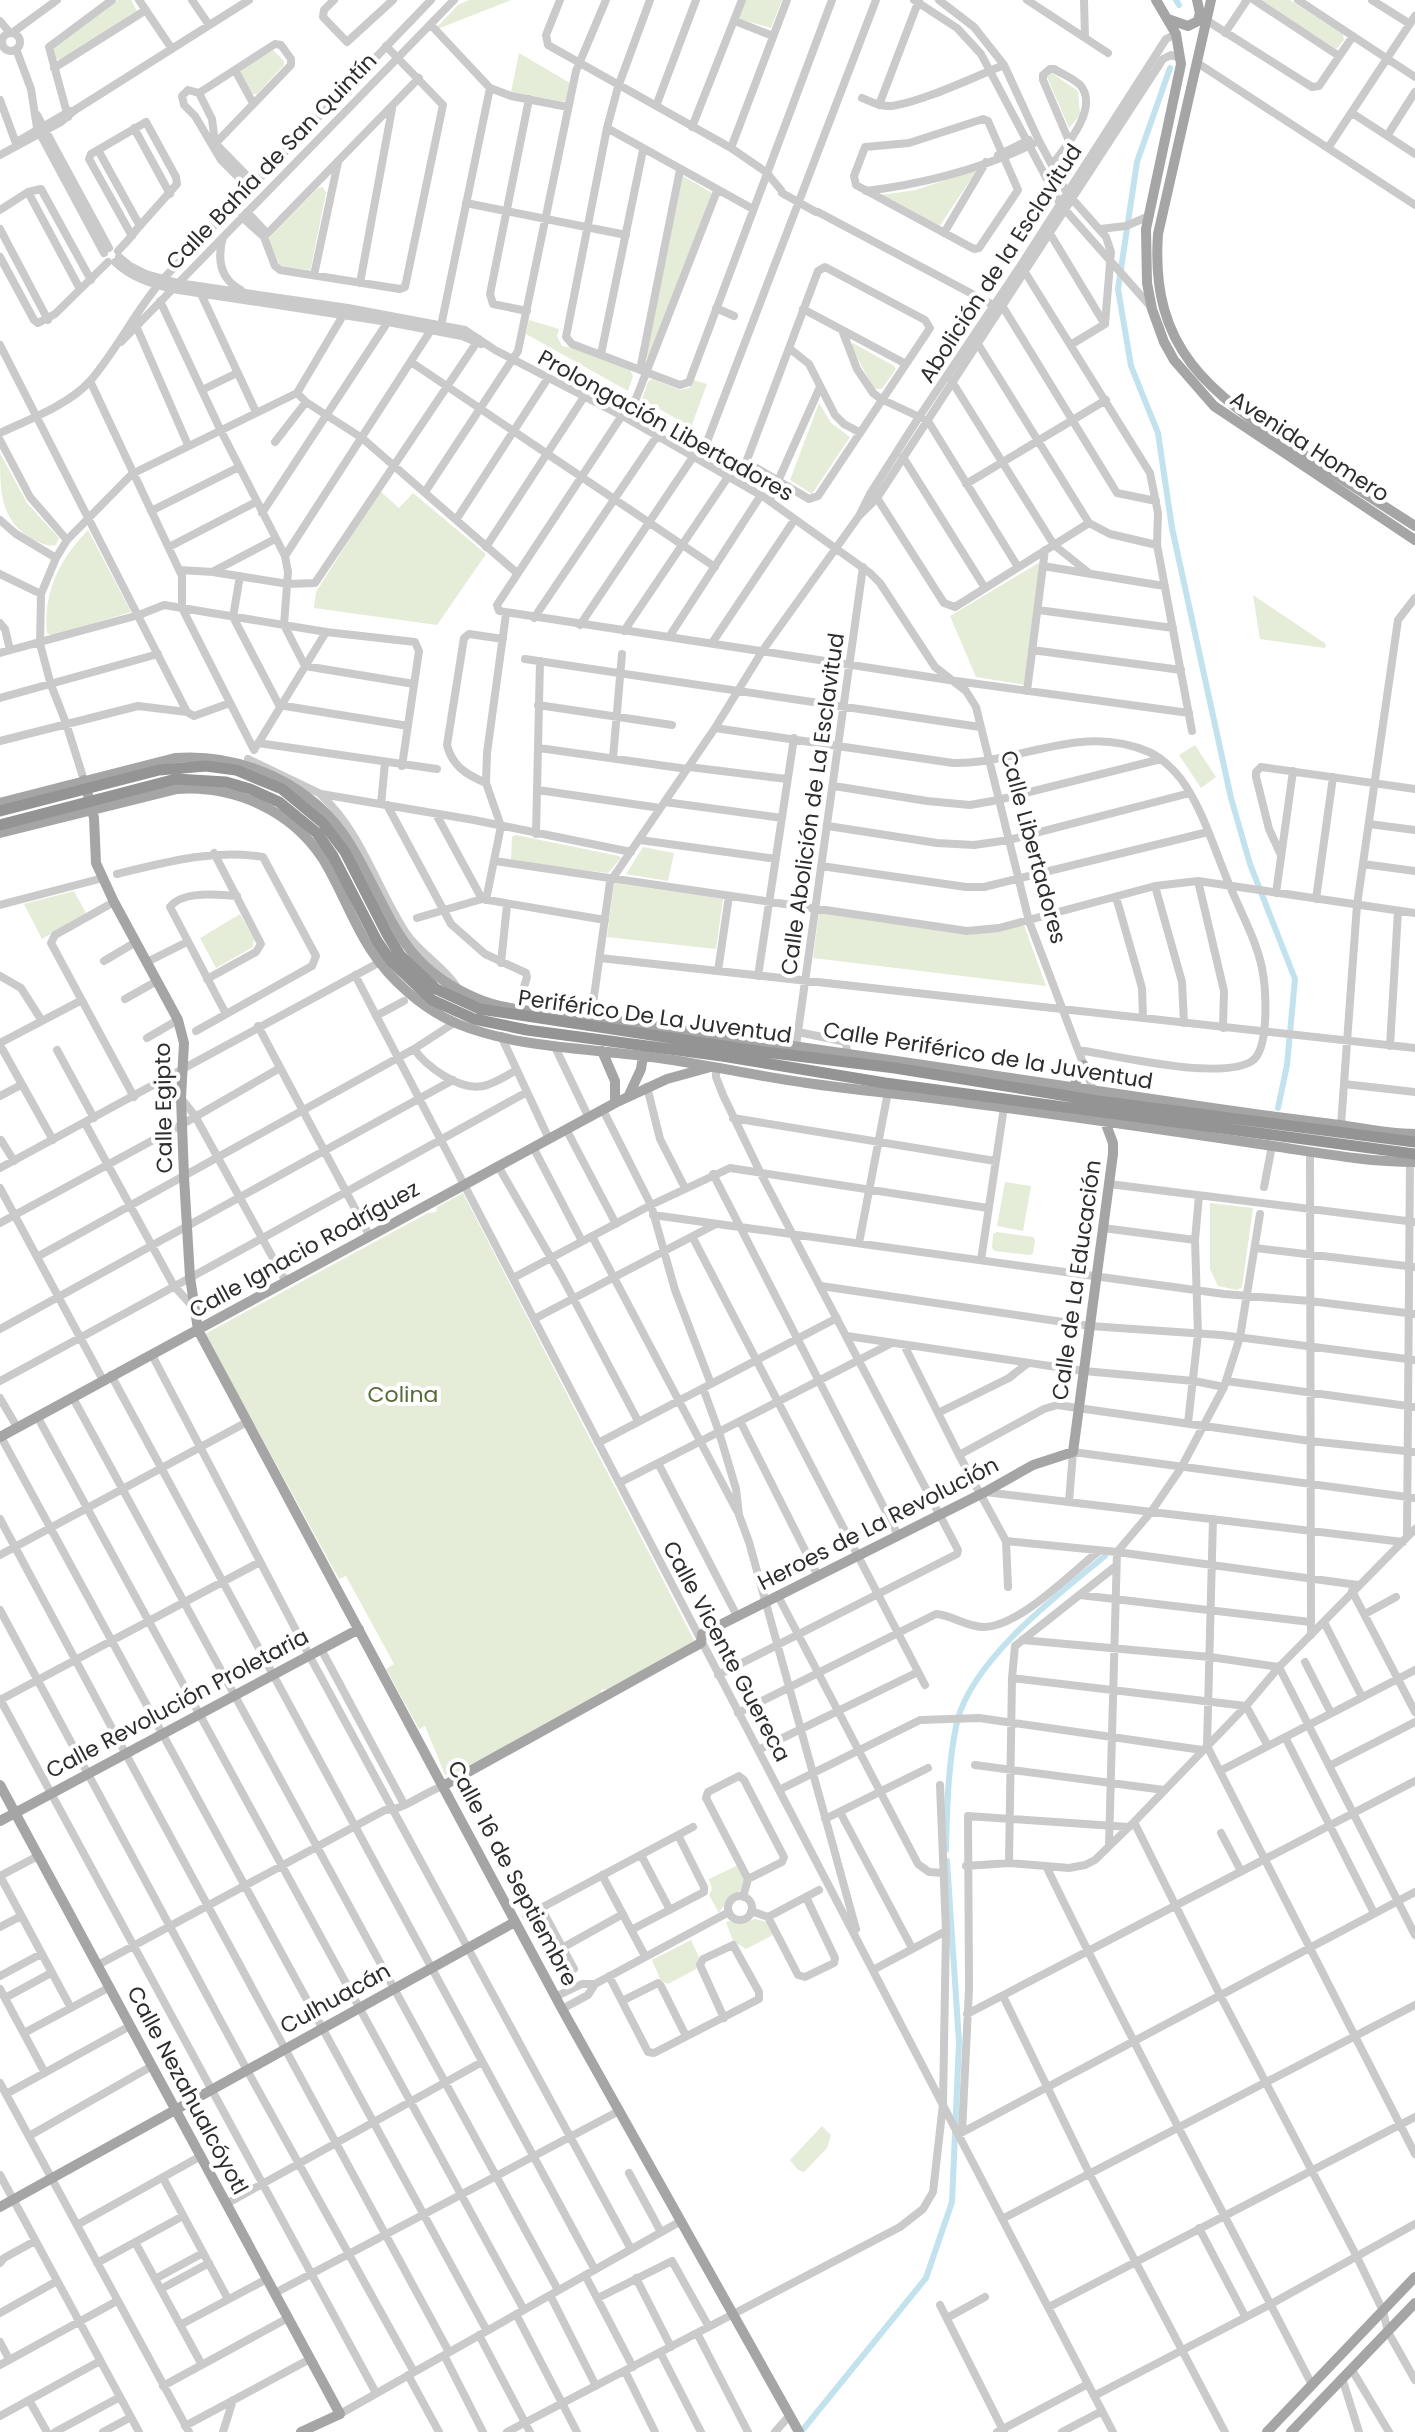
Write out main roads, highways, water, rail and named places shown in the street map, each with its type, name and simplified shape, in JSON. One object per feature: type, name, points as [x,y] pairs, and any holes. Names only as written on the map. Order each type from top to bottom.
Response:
[{"type":"highway","name":"Periférico De La Juventud","points":[[0,811],[159,770],[206,766],[236,770],[282,789],[323,823],[400,955],[436,989],[468,1004],[526,1018],[1010,1086],[1412,1158]]},
{"type":"highway","name":"Periférico De La Juventud","points":[[0,825],[176,779],[200,779],[250,789],[279,802],[339,854],[377,941],[409,981],[432,1000],[474,1019],[527,1030],[722,1056],[886,1088],[1004,1104],[1415,1142]]},
{"type":"highway","points":[[851,1055],[895,1068]]},
{"type":"highway","points":[[886,1088],[920,1096]]},
{"type":"highway","points":[[1358,1128],[1387,1140]]},
{"type":"main road","name":"Avenida Homero","points":[[1156,0],[1176,34],[1180,77],[1149,216],[1144,257],[1152,309],[1174,360],[1198,391],[1235,423],[1415,540]]},
{"type":"main road","points":[[1197,0],[1202,27]]},
{"type":"main road","name":"Avenida Homero","points":[[1211,0],[1202,27],[1158,234],[1157,266],[1161,302],[1174,336],[1193,368],[1238,411],[1415,526]]},
{"type":"main road","points":[[1168,19],[1182,25],[1193,25],[1198,21],[1202,27]]},
{"type":"main road","points":[[1176,34],[1191,34],[1202,27]]},
{"type":"main road","name":"Calle Periférico de la Juventud","points":[[0,803],[163,761],[194,757],[247,762],[307,795],[325,811],[349,842],[396,932],[416,952],[425,967],[460,991],[491,1004],[647,1028],[796,1046],[1094,1092],[1415,1134]]},
{"type":"main road","points":[[115,772],[115,790],[121,802]]},
{"type":"main road","points":[[84,780],[92,810]]},
{"type":"main road","points":[[65,785],[75,802],[72,815]]},
{"type":"main road","points":[[0,833],[121,802],[194,788],[234,794],[281,816],[308,839],[323,860],[369,948],[380,962],[425,1005],[454,1023],[501,1036],[554,1045],[644,1054],[807,1083],[886,1088]]},
{"type":"main road","name":"Calle Egipto","points":[[92,810],[95,857],[103,878],[178,1020],[184,1043],[181,1125],[190,1277],[198,1330]]},
{"type":"main road","points":[[628,1096],[636,1083],[647,1028]]},
{"type":"main road","points":[[602,1051],[615,1081],[615,1103]]},
{"type":"main road","points":[[1073,1118],[1080,1105],[1075,1089],[1084,1065]]},
{"type":"main road","name":"Calle Ignacio Rodríguez","points":[[0,1437],[628,1096],[680,1074],[715,1067]]},
{"type":"main road","name":"Calle Libertadores","points":[[1094,1092],[1105,1122]]},
{"type":"main road","points":[[920,1096],[1004,1104],[1073,1118],[1310,1153],[1412,1158]]},
{"type":"main road","points":[[1124,1096],[1118,1109],[1124,1125]]},
{"type":"main road","name":"Calle de La Educación","points":[[1074,1448],[1113,1143],[1105,1122]]},
{"type":"main road","points":[[1113,1143],[1124,1125]]},
{"type":"main road","name":"Calle 16 de Septiembre","points":[[198,1330],[555,1997],[795,2423]]},
{"type":"main road","name":"Heroes de La Revolución","points":[[443,1786],[701,1643],[702,1634],[982,1494],[1033,1465],[1074,1448]]},
{"type":"main road","name":"Calle Revolución Proletaria","points":[[0,1821],[359,1629]]},
{"type":"main road","name":"Calle Nezahualcóyotl","points":[[0,1785],[340,2414],[309,2430]]},
{"type":"main road","name":"Culhuacán","points":[[0,2207],[515,1922]]},
{"type":"main road","points":[[1267,2432],[1415,2277]]},
{"type":"main road","points":[[1291,2432],[1415,2303]]},
{"type":"waterway","points":[[1176,0],[1179,5]]},
{"type":"waterway","points":[[1170,68],[1137,162],[1118,289],[1131,366],[1158,433],[1172,528],[1231,798],[1250,864],[1295,979],[1287,1065],[1278,1108]]},
{"type":"waterway","points":[[946,1850],[952,1753],[957,1722],[966,1699],[980,1675],[1019,1630],[1105,1556]]},
{"type":"waterway","points":[[801,2432],[926,2278],[952,2202],[959,2042],[947,1861]]},
{"type":"park label","name":"Colina","points":[[403,1394]]}]
